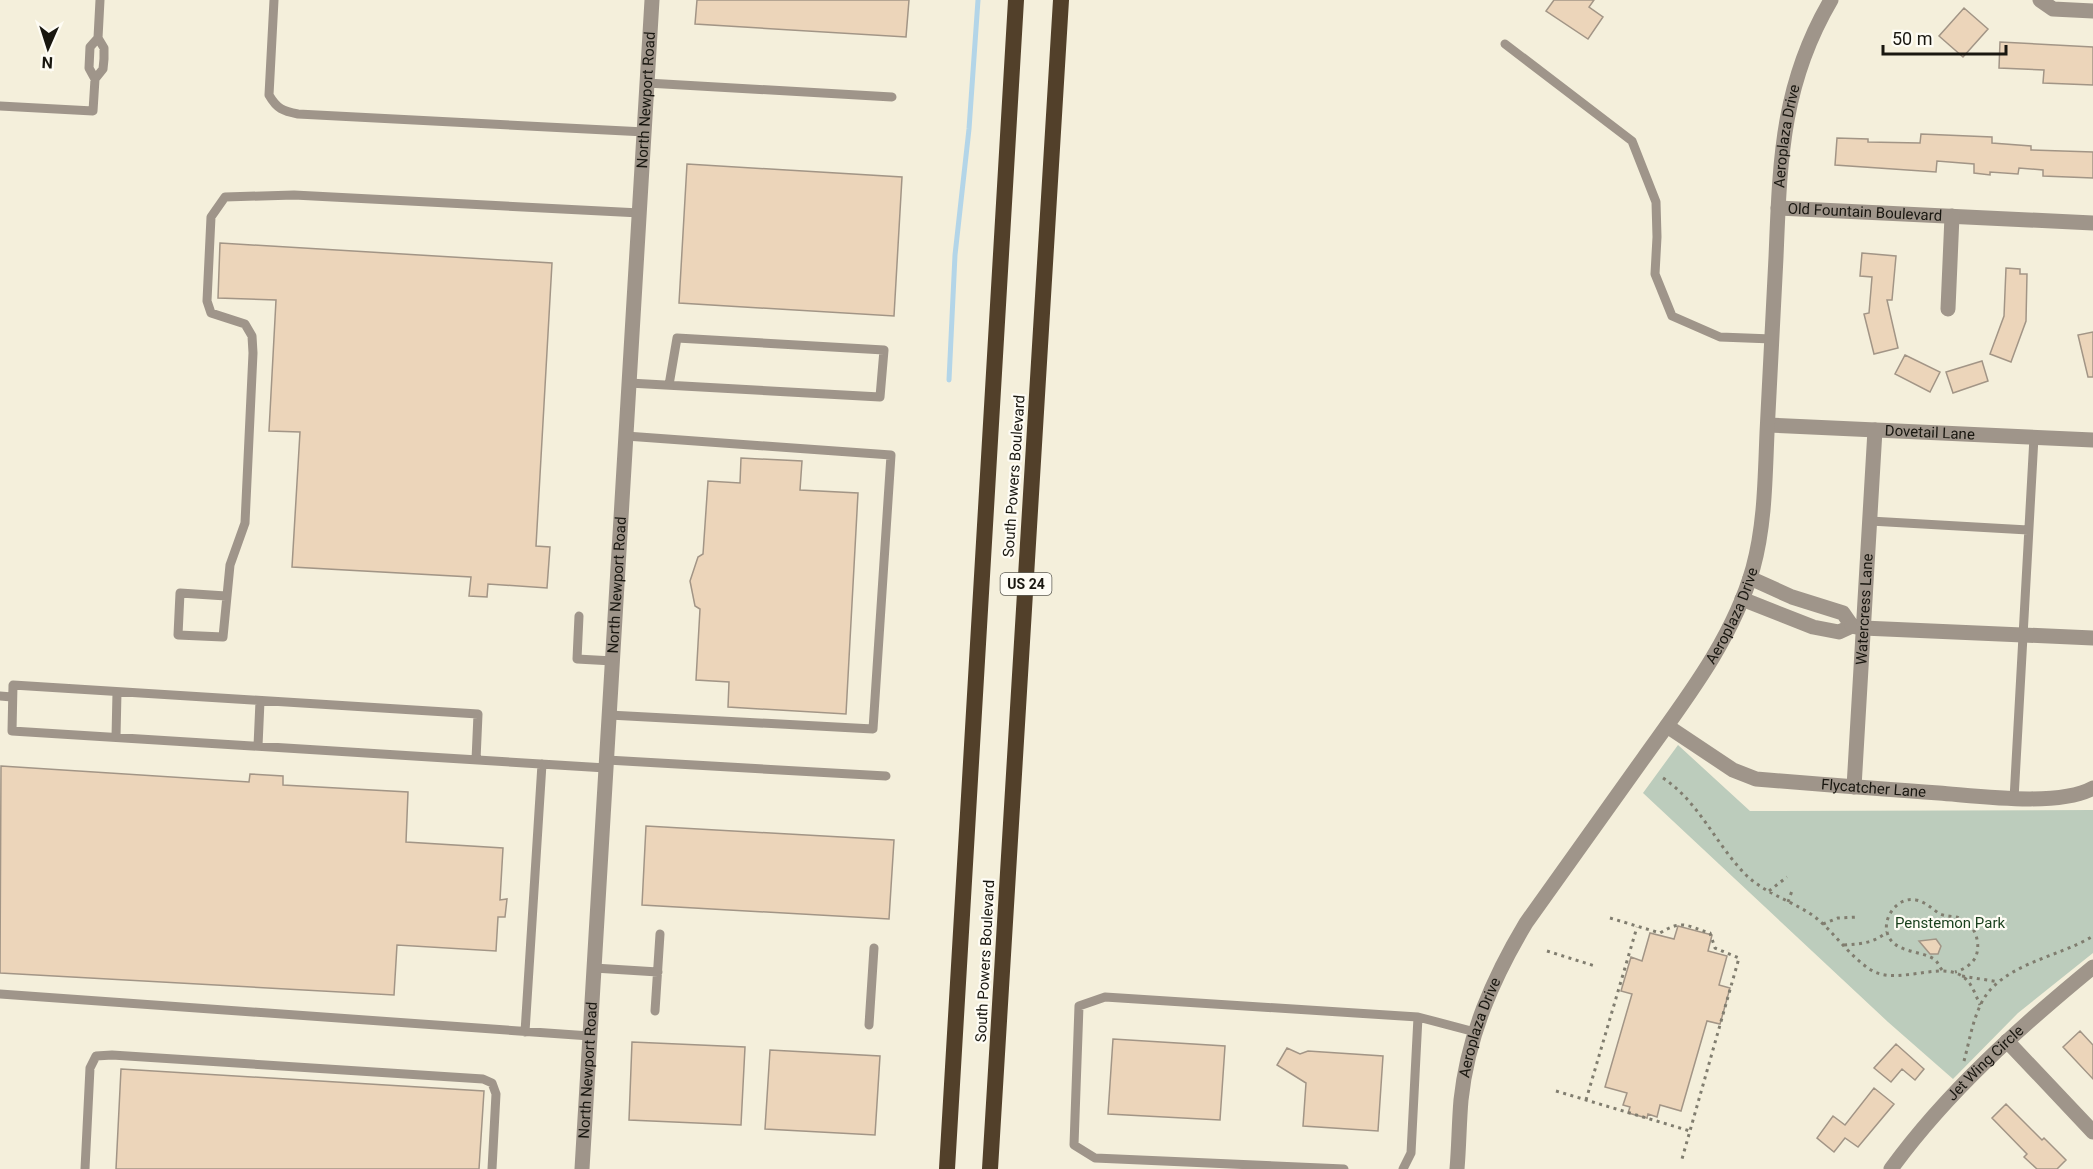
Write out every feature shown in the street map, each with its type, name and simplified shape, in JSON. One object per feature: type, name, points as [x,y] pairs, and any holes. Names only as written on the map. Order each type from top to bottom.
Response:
[{"type":"highway","name":"South Powers Boulevard","points":[[946,1169],[1016,0]]},
{"type":"highway","name":"South Powers Boulevard","points":[[990,1169],[1061,0]]},
{"type":"street","name":"North Newport Road","points":[[582,1169],[652,0]]},
{"type":"street","name":"Aeroplaza Drive","points":[[1457,1169],[1461,1100],[1467,1062],[1490,988],[1526,923],[1667,726],[1718,649],[1750,578],[1764,506],[1778,208],[1787,113],[1795,80],[1808,45],[1831,0]]},
{"type":"street","points":[[2040,0],[2053,9],[2093,11]]},
{"type":"street","name":"Old Fountain Boulevard","points":[[1778,208],[2093,223]]},
{"type":"street","name":"Old Fountain Boulevard","points":[[1948,309],[1952,216]]},
{"type":"street","name":"Dovetail Lane","points":[[1768,425],[2093,440]]},
{"type":"street","name":"Watercress Lane","points":[[1854,787],[1858,627],[1870,521],[1875,430]]},
{"type":"street","points":[[1750,578],[1792,597],[1843,613],[1858,627]]},
{"type":"street","points":[[1742,599],[1813,627],[1839,632],[1858,627],[2093,638]]},
{"type":"street","name":"Flycatcher Lane","points":[[1667,726],[1742,774],[1756,779],[2014,799],[2070,797],[2083,794],[2093,788]]},
{"type":"street","name":"Jet Wing Circle","points":[[1891,1169],[1963,1085],[2007,1041],[2093,967]]},
{"type":"street","points":[[2007,1041],[2093,1131]]},
{"type":"lane","points":[[95,79],[103,69],[104,59],[104,48],[98,38],[100,0]]},
{"type":"lane","points":[[274,0],[269,95],[275,106],[283,111],[645,132]]},
{"type":"lane","points":[[0,106],[93,111],[95,79],[89,68],[90,47],[98,38]]},
{"type":"lane","points":[[1505,44],[1632,141],[1656,202],[1655,274],[1672,316],[1720,337],[1772,339]]},
{"type":"lane","points":[[647,83],[892,97]]},
{"type":"lane","points":[[226,597],[180,593],[178,635],[223,637],[230,565],[244,524],[252,336],[245,324],[211,313],[207,301],[211,217],[225,197],[294,195],[640,213]]},
{"type":"lane","points":[[629,383],[880,397],[884,350],[677,338],[669,385]]},
{"type":"lane","points":[[609,715],[873,729],[891,455],[626,436]]},
{"type":"lane","points":[[2014,799],[2034,437]]},
{"type":"lane","points":[[1870,521],[2028,530]]},
{"type":"lane","points":[[579,616],[577,659],[613,661]]},
{"type":"lane","points":[[476,760],[478,714],[13,685],[12,731],[116,737],[476,760],[542,764],[607,764],[886,776]]},
{"type":"lane","points":[[116,737],[117,692]]},
{"type":"lane","points":[[0,696],[12,697]]},
{"type":"lane","points":[[258,746],[260,701]]},
{"type":"lane","points":[[525,1032],[542,764]]},
{"type":"lane","points":[[655,1011],[660,934]]},
{"type":"lane","points":[[869,1025],[874,948]]},
{"type":"lane","points":[[594,968],[658,972]]},
{"type":"lane","points":[[0,994],[590,1036]]},
{"type":"lane","points":[[1344,1169],[1095,1158],[1074,1145],[1079,1006],[1105,997],[1418,1017],[1475,1032]]},
{"type":"lane","points":[[1403,1169],[1411,1153],[1418,1017]]},
{"type":"lane","points":[[85,1169],[90,1068],[96,1056],[112,1055],[483,1078],[492,1083],[496,1094],[492,1169]]},
{"type":"path","points":[[1663,778],[1678,788],[1695,807],[1745,874],[1768,891],[1809,913],[1872,971],[1896,977],[1960,971],[1977,954],[1978,946],[1974,931],[1962,919],[1942,915],[1919,900],[1904,900],[1892,911],[1886,921],[1887,932],[1897,945],[1936,961],[1942,971]]},
{"type":"path","points":[[1768,891],[1787,877]]},
{"type":"path","points":[[1788,902],[1793,888]]},
{"type":"path","points":[[1823,924],[1838,918],[1859,916]]},
{"type":"path","points":[[1610,918],[1660,933],[1674,925],[1681,924],[1710,933],[1715,948],[1739,958],[1682,1159]]},
{"type":"path","points":[[1586,1100],[1637,927]]},
{"type":"path","points":[[1843,945],[1865,944],[1887,932]]},
{"type":"path","points":[[1962,1068],[1980,1005],[1999,982],[2028,964],[2093,936]]},
{"type":"path","points":[[1546,951],[1595,966]]},
{"type":"path","points":[[1953,972],[1962,976],[1999,982]]},
{"type":"path","points":[[1962,976],[1970,984],[1980,1005]]},
{"type":"path","points":[[1556,1092],[1690,1131]]},
{"type":"green space","name":"Penstemon Park","points":[[1678,745],[1750,811],[2093,810],[2093,953],[2018,1013],[1953,1079],[1888,1022],[1643,793]]},
{"type":"building","points":[[697,0],[909,0],[906,37],[695,24]]},
{"type":"building","points":[[1554,0],[1594,0],[1589,7],[1603,17],[1588,39],[1546,11]]},
{"type":"building","points":[[1964,8],[1988,29],[1963,57],[1939,36]]},
{"type":"building","points":[[2000,42],[2093,47],[2093,85],[2043,83],[2044,70],[1999,68]]},
{"type":"building","points":[[1921,134],[1992,137],[1992,143],[2031,146],[2031,150],[2093,152],[2093,178],[2043,176],[2043,170],[2019,168],[2018,174],[1990,172],[1990,175],[1974,173],[1974,164],[1937,161],[1936,172],[1835,165],[1837,138],[1868,139],[1868,142],[1920,143]]},
{"type":"building","points":[[687,164],[902,177],[894,316],[679,303]]},
{"type":"building","points":[[220,243],[552,263],[536,546],[550,547],[547,588],[488,584],[487,597],[469,596],[471,577],[292,567],[300,432],[269,431],[276,300],[218,298]]},
{"type":"building","points":[[1862,253],[1896,256],[1892,300],[1887,300],[1898,348],[1874,354],[1864,314],[1869,313],[1872,277],[1860,276]]},
{"type":"building","points":[[2006,268],[2020,269],[2020,274],[2027,274],[2026,321],[2011,362],[1990,354],[2004,316]]},
{"type":"building","points":[[2093,332],[2093,377],[2088,377],[2078,335]]},
{"type":"building","points":[[1905,355],[1940,372],[1930,392],[1895,374]]},
{"type":"building","points":[[1982,361],[1988,381],[1953,393],[1946,372]]},
{"type":"building","points":[[741,458],[802,461],[800,490],[858,493],[846,714],[728,707],[729,682],[696,680],[700,609],[695,606],[690,581],[698,557],[703,554],[708,481],[740,483]]},
{"type":"building","points":[[1,766],[249,782],[250,774],[283,776],[283,785],[408,792],[406,842],[503,848],[500,900],[507,899],[505,917],[498,917],[496,951],[397,945],[394,995],[0,973]]},
{"type":"building","points":[[646,826],[894,840],[889,919],[642,905]]},
{"type":"building","points":[[1678,926],[1712,935],[1708,951],[1727,956],[1719,985],[1730,988],[1720,1024],[1707,1021],[1681,1111],[1660,1105],[1657,1117],[1648,1114],[1647,1118],[1628,1113],[1630,1107],[1623,1105],[1627,1093],[1605,1087],[1632,994],[1621,991],[1631,957],[1642,961],[1650,933],[1674,939]]},
{"type":"building","points":[[1936,939],[1941,946],[1938,954],[1930,954],[1919,941]]},
{"type":"building","points":[[2080,1031],[2093,1045],[2093,1079],[2063,1047]]},
{"type":"building","points":[[1113,1039],[1225,1046],[1220,1120],[1108,1114]]},
{"type":"building","points":[[632,1042],[745,1047],[741,1125],[629,1120]]},
{"type":"building","points":[[1896,1044],[1924,1069],[1915,1080],[1902,1069],[1891,1082],[1874,1068]]},
{"type":"building","points":[[1287,1048],[1300,1054],[1308,1051],[1383,1056],[1378,1131],[1303,1126],[1306,1083],[1277,1065]]},
{"type":"building","points":[[770,1050],[880,1056],[875,1135],[765,1129]]},
{"type":"building","points":[[121,1069],[484,1091],[479,1169],[116,1169]]},
{"type":"building","points":[[1874,1088],[1894,1104],[1858,1147],[1845,1138],[1834,1152],[1817,1138],[1833,1116],[1845,1125]]},
{"type":"building","points":[[2006,1104],[2066,1160],[2057,1169],[2037,1169],[2024,1157],[2027,1154],[1992,1118]]},
{"type":"waterway","points":[[949,380],[955,255],[969,129],[978,0]]}]
